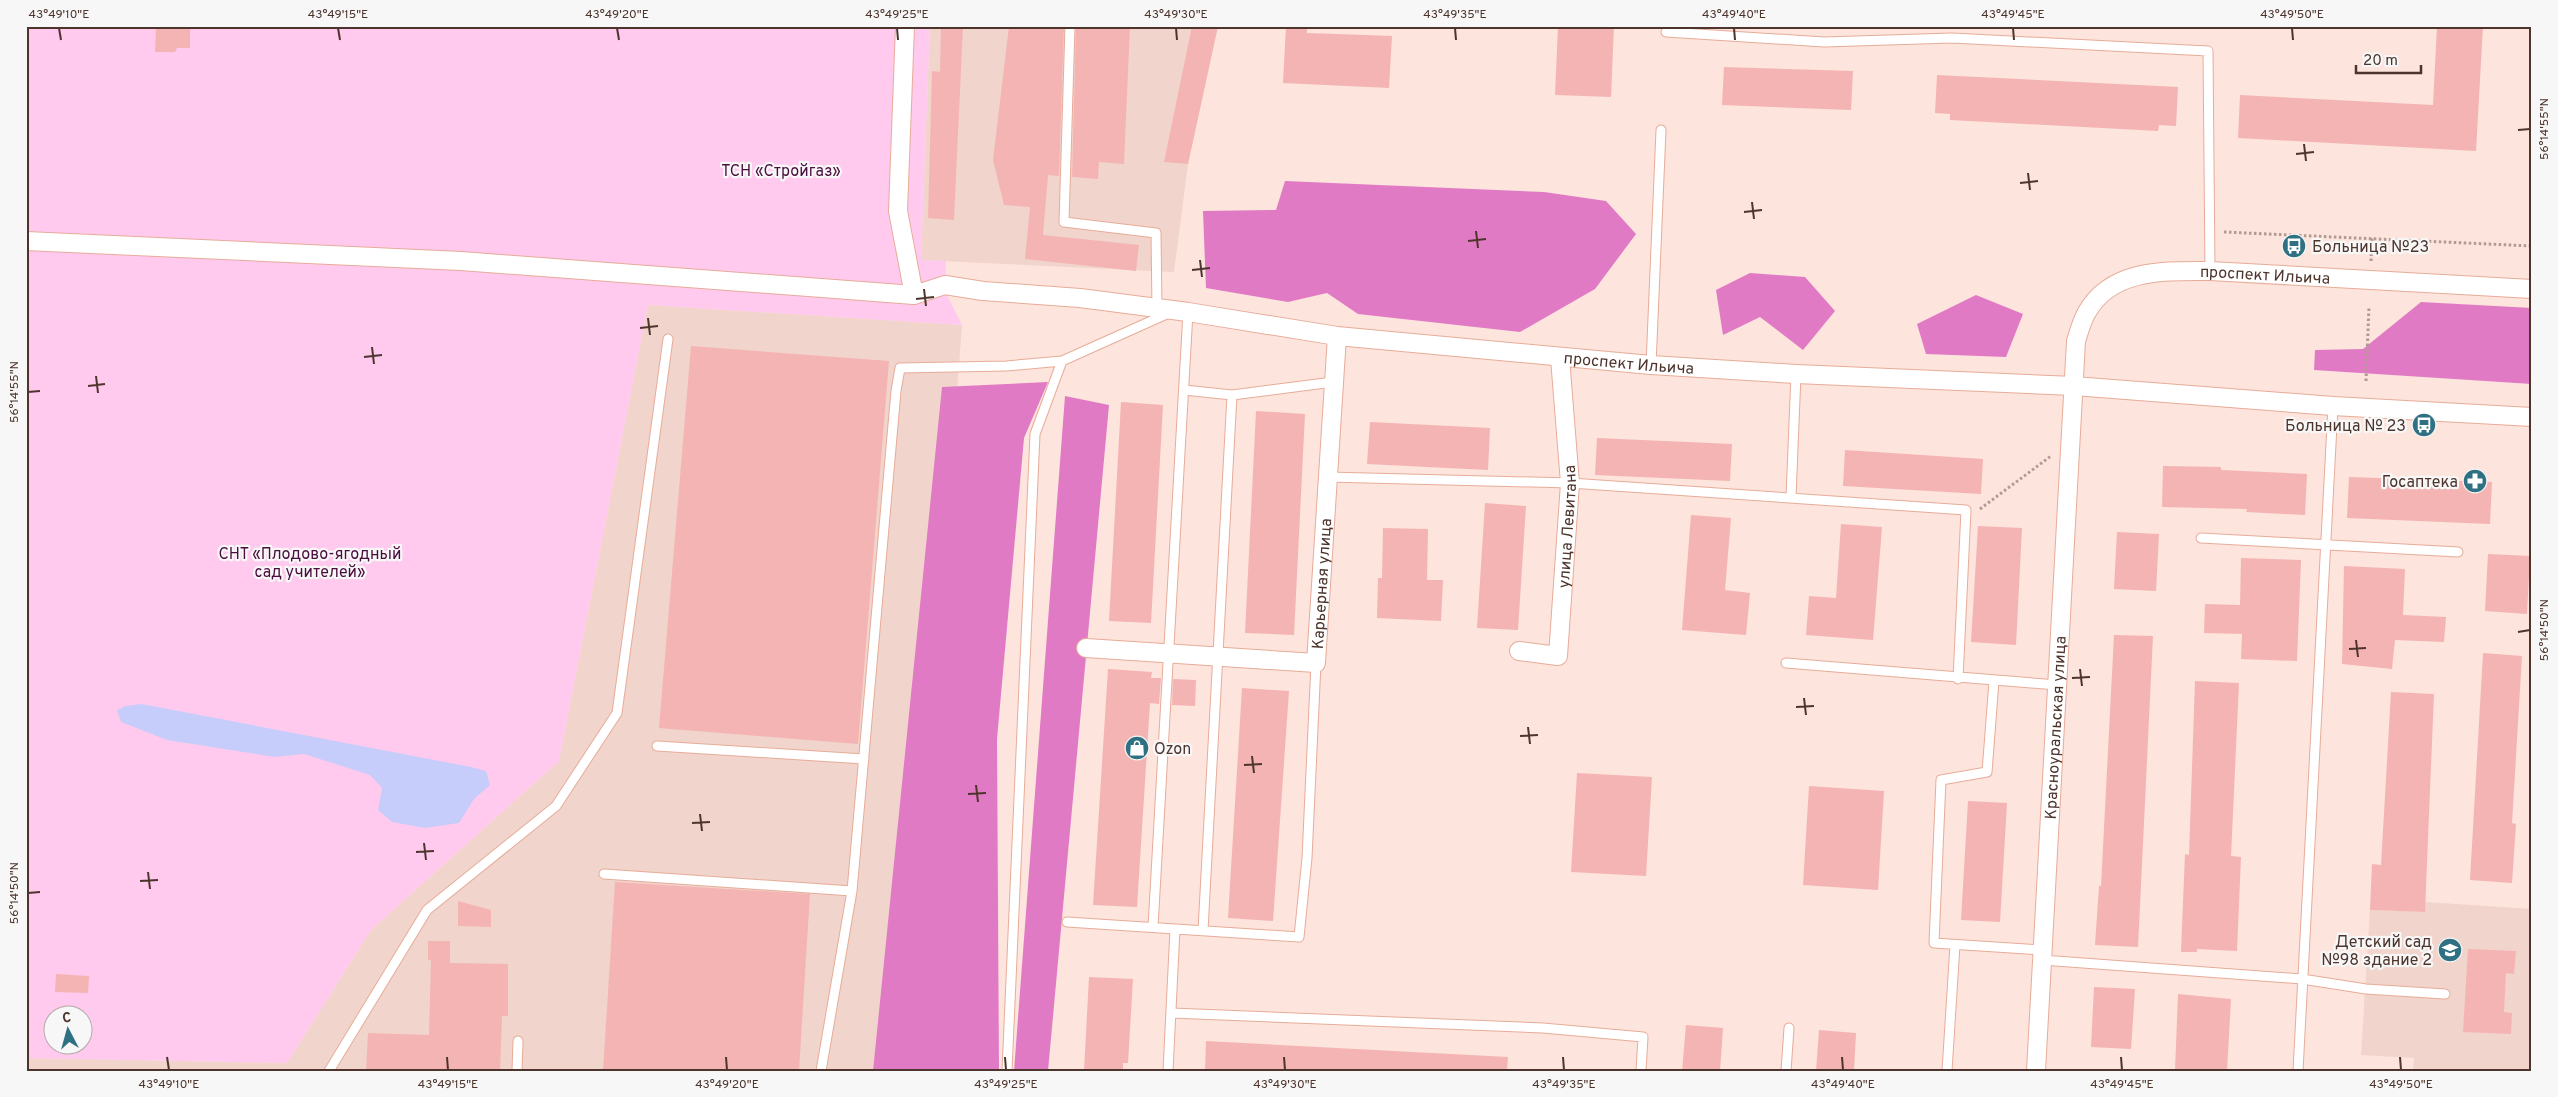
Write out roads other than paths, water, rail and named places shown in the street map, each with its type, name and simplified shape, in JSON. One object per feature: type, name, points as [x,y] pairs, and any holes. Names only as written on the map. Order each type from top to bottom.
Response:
[{"type":"street","points":[[26,241],[462,261],[914,295],[898,211],[906,26]]},
{"type":"street","name":"проспект Ильича","points":[[2074,386],[2076,341],[2087,311],[2106,290],[2134,276],[2161,271],[2210,271],[2532,289]]},
{"type":"street","name":"проспект Ильича","points":[[914,295],[945,285],[983,291],[1080,298],[1173,310],[1337,336],[1651,365],[1796,374],[2074,386],[2333,406],[2532,417]]},
{"type":"street","name":"Карьерная улица","points":[[1086,648],[1316,663],[1337,336]]},
{"type":"street","name":"улица Левитана","points":[[1519,651],[1558,656],[1570,483],[1560,358]]},
{"type":"street","name":"Красноуральская улица","points":[[2036,1071],[2074,386]]},
{"type":"lane","points":[[1070,26],[1064,222],[1156,233],[1173,310],[1184,390],[1153,928]]},
{"type":"lane","points":[[1666,32],[1824,42],[1952,38],[2208,51],[2208,232],[2210,271]]},
{"type":"lane","points":[[1651,365],[1661,130]]},
{"type":"lane","points":[[821,1071],[852,891],[896,391],[900,368],[1006,366],[1062,361],[1173,310]]},
{"type":"lane","points":[[329,1071],[427,910],[556,806],[617,713],[668,339]]},
{"type":"lane","points":[[1008,1071],[1035,434],[1062,361]]},
{"type":"lane","points":[[1791,496],[1796,374]]},
{"type":"lane","points":[[1184,390],[1232,395],[1333,382]]},
{"type":"lane","points":[[1203,930],[1220,656],[1232,395]]},
{"type":"lane","points":[[2298,1071],[2333,406]]},
{"type":"lane","points":[[1327,478],[1570,483],[1791,496],[1966,510],[1958,679]]},
{"type":"lane","points":[[2201,538],[2458,552]]},
{"type":"lane","points":[[1067,922],[1299,937],[1307,858],[1316,663]]},
{"type":"lane","points":[[1786,664],[1958,679],[2057,685]]},
{"type":"lane","points":[[1994,681],[1987,772],[1941,780],[1934,944],[1955,944],[2043,955],[2302,979],[2366,989],[2445,994]]},
{"type":"lane","points":[[657,746],[864,759]]},
{"type":"lane","points":[[604,874],[852,891]]},
{"type":"lane","points":[[1168,1071],[1175,929]]},
{"type":"lane","points":[[1947,1071],[1955,944]]},
{"type":"lane","points":[[1171,1012],[1543,1028],[1643,1036],[1641,1071]]},
{"type":"lane","points":[[1786,1071],[1789,1028]]},
{"type":"lane","points":[[517,1071],[518,1041]]},
{"type":"water","points":[[142,704],[471,767],[486,771],[490,785],[474,799],[459,823],[425,828],[392,822],[378,810],[382,788],[370,775],[304,754],[275,757],[167,740],[121,722],[117,710],[125,706]]},
{"type":"place","name":"Больница №23","points":[[2294,246]]},
{"type":"place","name":"Больница № 23","points":[[2424,425]]},
{"type":"place","name":"Госаптека","points":[[2475,481]]},
{"type":"place","name":"Ozon","points":[[1137,748]]},
{"type":"place","name":"Детский сад №98 здание 2","points":[[2450,950]]},
{"type":"park label","name":"ТСН «Стройгаз»","points":[[781,170]]},
{"type":"park label","name":"СНТ «Плодово-ягодный сад учителей»","points":[[310,562]]}]
